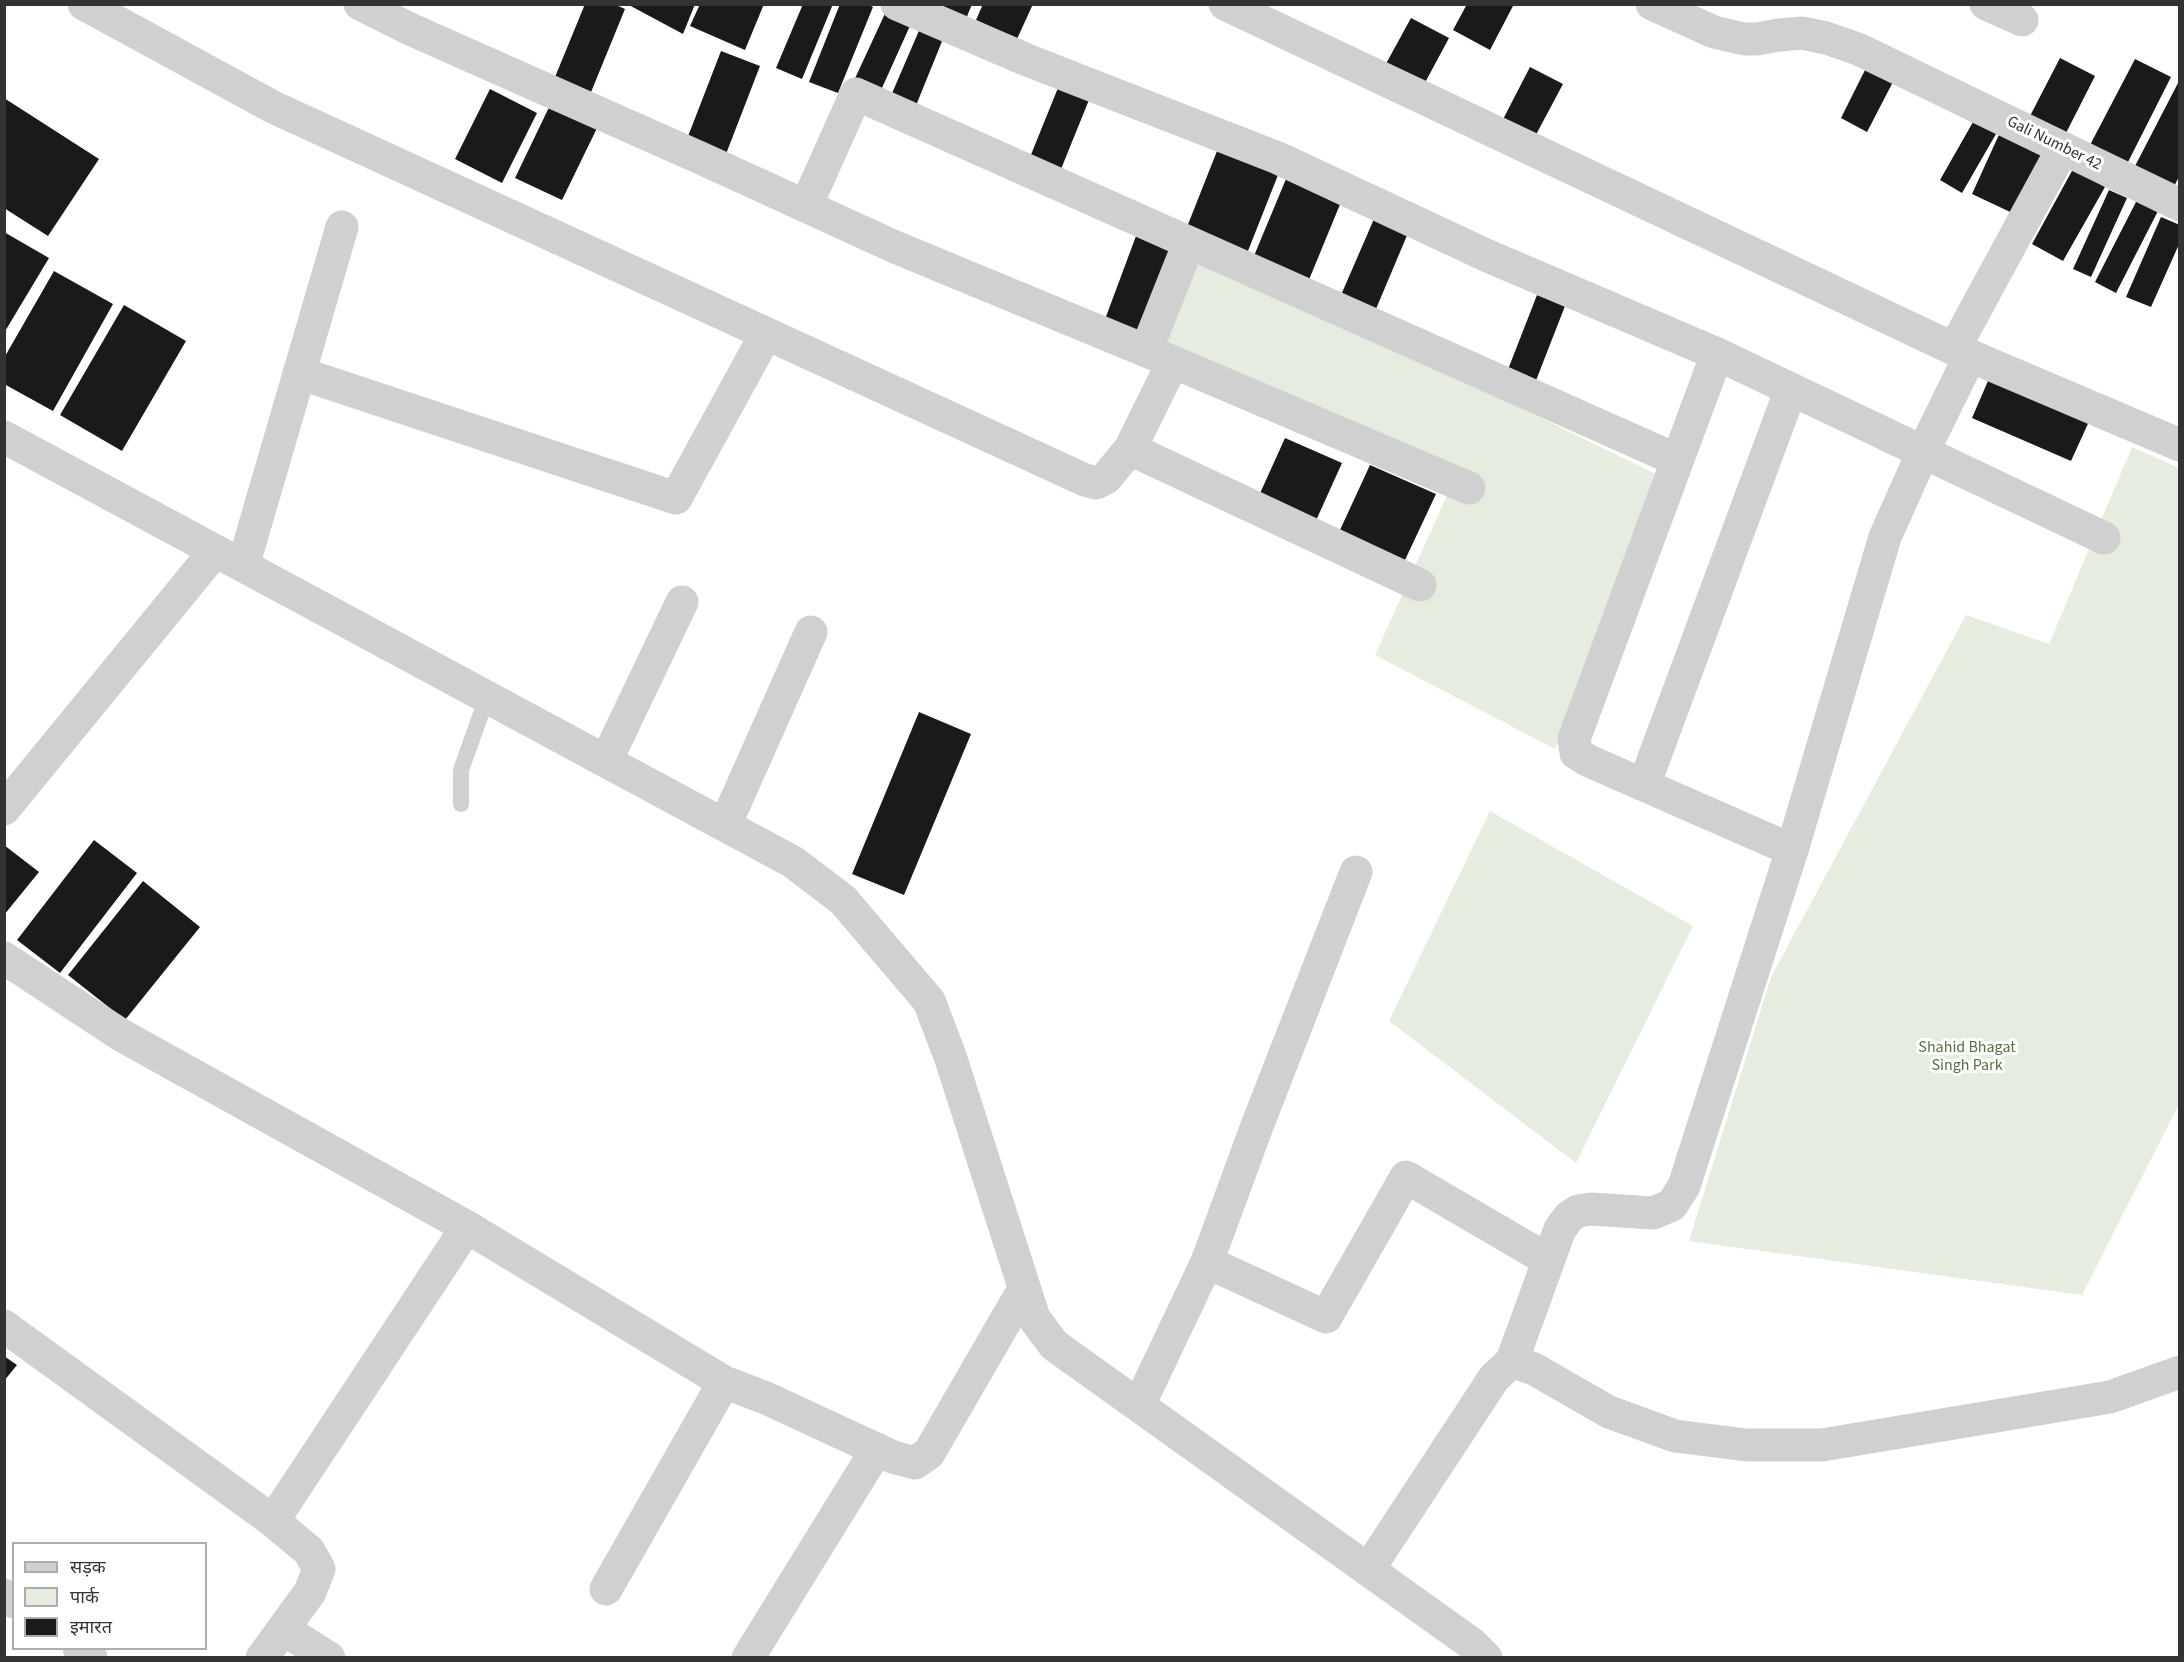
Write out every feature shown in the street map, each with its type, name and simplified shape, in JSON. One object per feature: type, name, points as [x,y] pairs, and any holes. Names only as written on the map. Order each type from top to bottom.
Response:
[{"type":"street","points":[[84,4],[273,107],[1085,480],[1096,483],[1106,478],[1130,449],[1159,356],[1189,243]]},
{"type":"street","points":[[360,4],[410,29],[895,247],[1469,488]]},
{"type":"street","points":[[897,4],[1027,60],[1278,158],[1488,256],[1791,388],[2104,538]]},
{"type":"street","points":[[1225,4],[1962,353],[2180,446]]},
{"type":"street","name":"Gali Number 42","points":[[1652,4],[1714,32],[1744,39],[1803,33],[1858,49],[2180,205]]},
{"type":"street","points":[[1986,4],[2022,20]]},
{"type":"street","points":[[806,206],[856,94],[1677,460]]},
{"type":"street","points":[[1368,1570],[1494,1378],[1512,1361],[1560,1229],[1569,1217],[1578,1211],[1591,1209],[1653,1213],[1672,1205],[1684,1186],[1792,850],[1885,537],[1923,452],[1962,353],[2063,148]]},
{"type":"street","points":[[243,566],[342,227]]},
{"type":"street","points":[[299,373],[676,498],[766,333]]},
{"type":"street","points":[[1717,354],[1574,739],[1576,753],[1589,761],[1792,850]]},
{"type":"street","points":[[1644,785],[1791,388]]},
{"type":"street","points":[[4,437],[793,862],[843,900],[929,1000],[950,1056],[1034,1318],[1054,1345],[1485,1653]]},
{"type":"street","points":[[1130,449],[1419,585]]},
{"type":"street","points":[[4,809],[214,551]]},
{"type":"street","points":[[606,761],[681,602]]},
{"type":"street","points":[[725,825],[811,632]]},
{"type":"street","points":[[1139,1405],[1207,1262],[1356,872]]},
{"type":"street","points":[[4,958],[121,1035],[467,1227],[724,1382],[766,1398],[893,1457],[915,1463],[929,1453],[1024,1289]]},
{"type":"street","points":[[1207,1262],[1326,1317],[1406,1177],[1548,1260]]},
{"type":"street","points":[[273,1521],[467,1227]]},
{"type":"street","points":[[4,1326],[273,1521],[309,1551],[319,1569],[310,1592],[262,1658]]},
{"type":"street","points":[[1512,1361],[1533,1369],[1609,1412],[1675,1436],[1747,1445],[1822,1444],[2110,1397],[2180,1372]]},
{"type":"street","points":[[606,1589],[724,1382]]},
{"type":"street","points":[[748,1658],[877,1449]]},
{"type":"street","points":[[282,1629],[329,1658]]},
{"type":"lane","points":[[461,804],[461,770],[487,697]]},
{"type":"green space","points":[[1194,248],[1666,479],[1555,749],[1375,655],[1458,471],[1157,348]]},
{"type":"green space","name":"Shahid Bhagat Singh Park","points":[[2132,447],[2179,468],[2179,1104],[2082,1295],[1689,1241],[1771,977],[1966,615],[2049,644]]},
{"type":"green space","points":[[1490,811],[1693,926],[1576,1163],[1389,1021]]},
{"type":"building","points":[[585,4],[614,4],[625,9],[589,97],[553,82]]},
{"type":"building","points":[[627,4],[695,4],[683,34]]},
{"type":"building","points":[[700,4],[764,4],[745,50],[690,26]]},
{"type":"building","points":[[803,4],[833,4],[802,79],[776,68]]},
{"type":"building","points":[[840,4],[867,4],[873,7],[838,93],[809,82]]},
{"type":"building","points":[[932,4],[972,4],[966,19]]},
{"type":"building","points":[[983,4],[1033,4],[1017,39],[976,20]]},
{"type":"building","points":[[1467,4],[1514,4],[1490,50],[1453,30]]},
{"type":"building","points":[[889,5],[914,17],[877,99],[851,87]]},
{"type":"building","points":[[1411,18],[1449,38],[1420,92],[1382,71]]},
{"type":"building","points":[[924,19],[947,29],[915,108],[890,98]]},
{"type":"building","points":[[721,51],[760,66],[726,154],[687,139]]},
{"type":"building","points":[[2060,58],[2095,76],[2065,135],[2030,116]]},
{"type":"building","points":[[2135,59],[2171,77],[2126,166],[2089,147]]},
{"type":"building","points":[[1868,64],[1895,78],[1867,132],[1841,118]]},
{"type":"building","points":[[1530,67],[1563,84],[1530,146],[1498,129]]},
{"type":"building","points":[[1062,78],[1093,90],[1057,179],[1026,167]]},
{"type":"building","points":[[2178,83],[2180,84],[2180,175],[2172,190],[2133,170]]},
{"type":"building","points":[[490,89],[537,113],[502,183],[455,159]]},
{"type":"building","points":[[4,98],[99,159],[48,236],[4,208]]},
{"type":"building","points":[[553,99],[600,122],[562,200],[515,178]]},
{"type":"building","points":[[1977,115],[2000,127],[1962,193],[1940,180]]},
{"type":"building","points":[[2002,128],[2053,152],[2023,218],[1972,194]]},
{"type":"building","points":[[1217,151],[1278,175],[1246,256],[1185,232]]},
{"type":"building","points":[[2073,169],[2105,187],[2063,261],[2032,244]]},
{"type":"building","points":[[1286,179],[1341,202],[1306,287],[1251,263]]},
{"type":"building","points":[[2109,190],[2127,198],[2091,277],[2073,269]]},
{"type":"building","points":[[2137,200],[2158,211],[2116,293],[2095,282]]},
{"type":"building","points":[[1377,212],[1411,226],[1373,316],[1338,302]]},
{"type":"building","points":[[2161,217],[2180,225],[2180,242],[2151,307],[2126,297]]},
{"type":"building","points":[[1139,228],[1177,243],[1143,335],[1104,322]]},
{"type":"building","points":[[4,232],[49,258],[4,333]]},
{"type":"building","points":[[54,271],[113,304],[53,411],[4,384],[4,358]]},
{"type":"building","points":[[1537,295],[1565,306],[1535,383],[1507,372]]},
{"type":"building","points":[[124,305],[186,341],[122,451],[60,415]]},
{"type":"building","points":[[1991,374],[2091,417],[2071,461],[1972,418]]},
{"type":"building","points":[[1285,438],[1342,463],[1314,525],[1257,500]]},
{"type":"building","points":[[1370,465],[1436,494],[1405,560],[1340,530]]},
{"type":"building","points":[[919,712],[971,734],[904,895],[852,874]]},
{"type":"building","points":[[94,840],[137,873],[60,973],[17,940]]},
{"type":"building","points":[[4,845],[39,872],[4,915]]},
{"type":"building","points":[[143,881],[200,927],[125,1020],[68,975]]},
{"type":"building","points":[[4,1356],[17,1365],[4,1381]]}]
